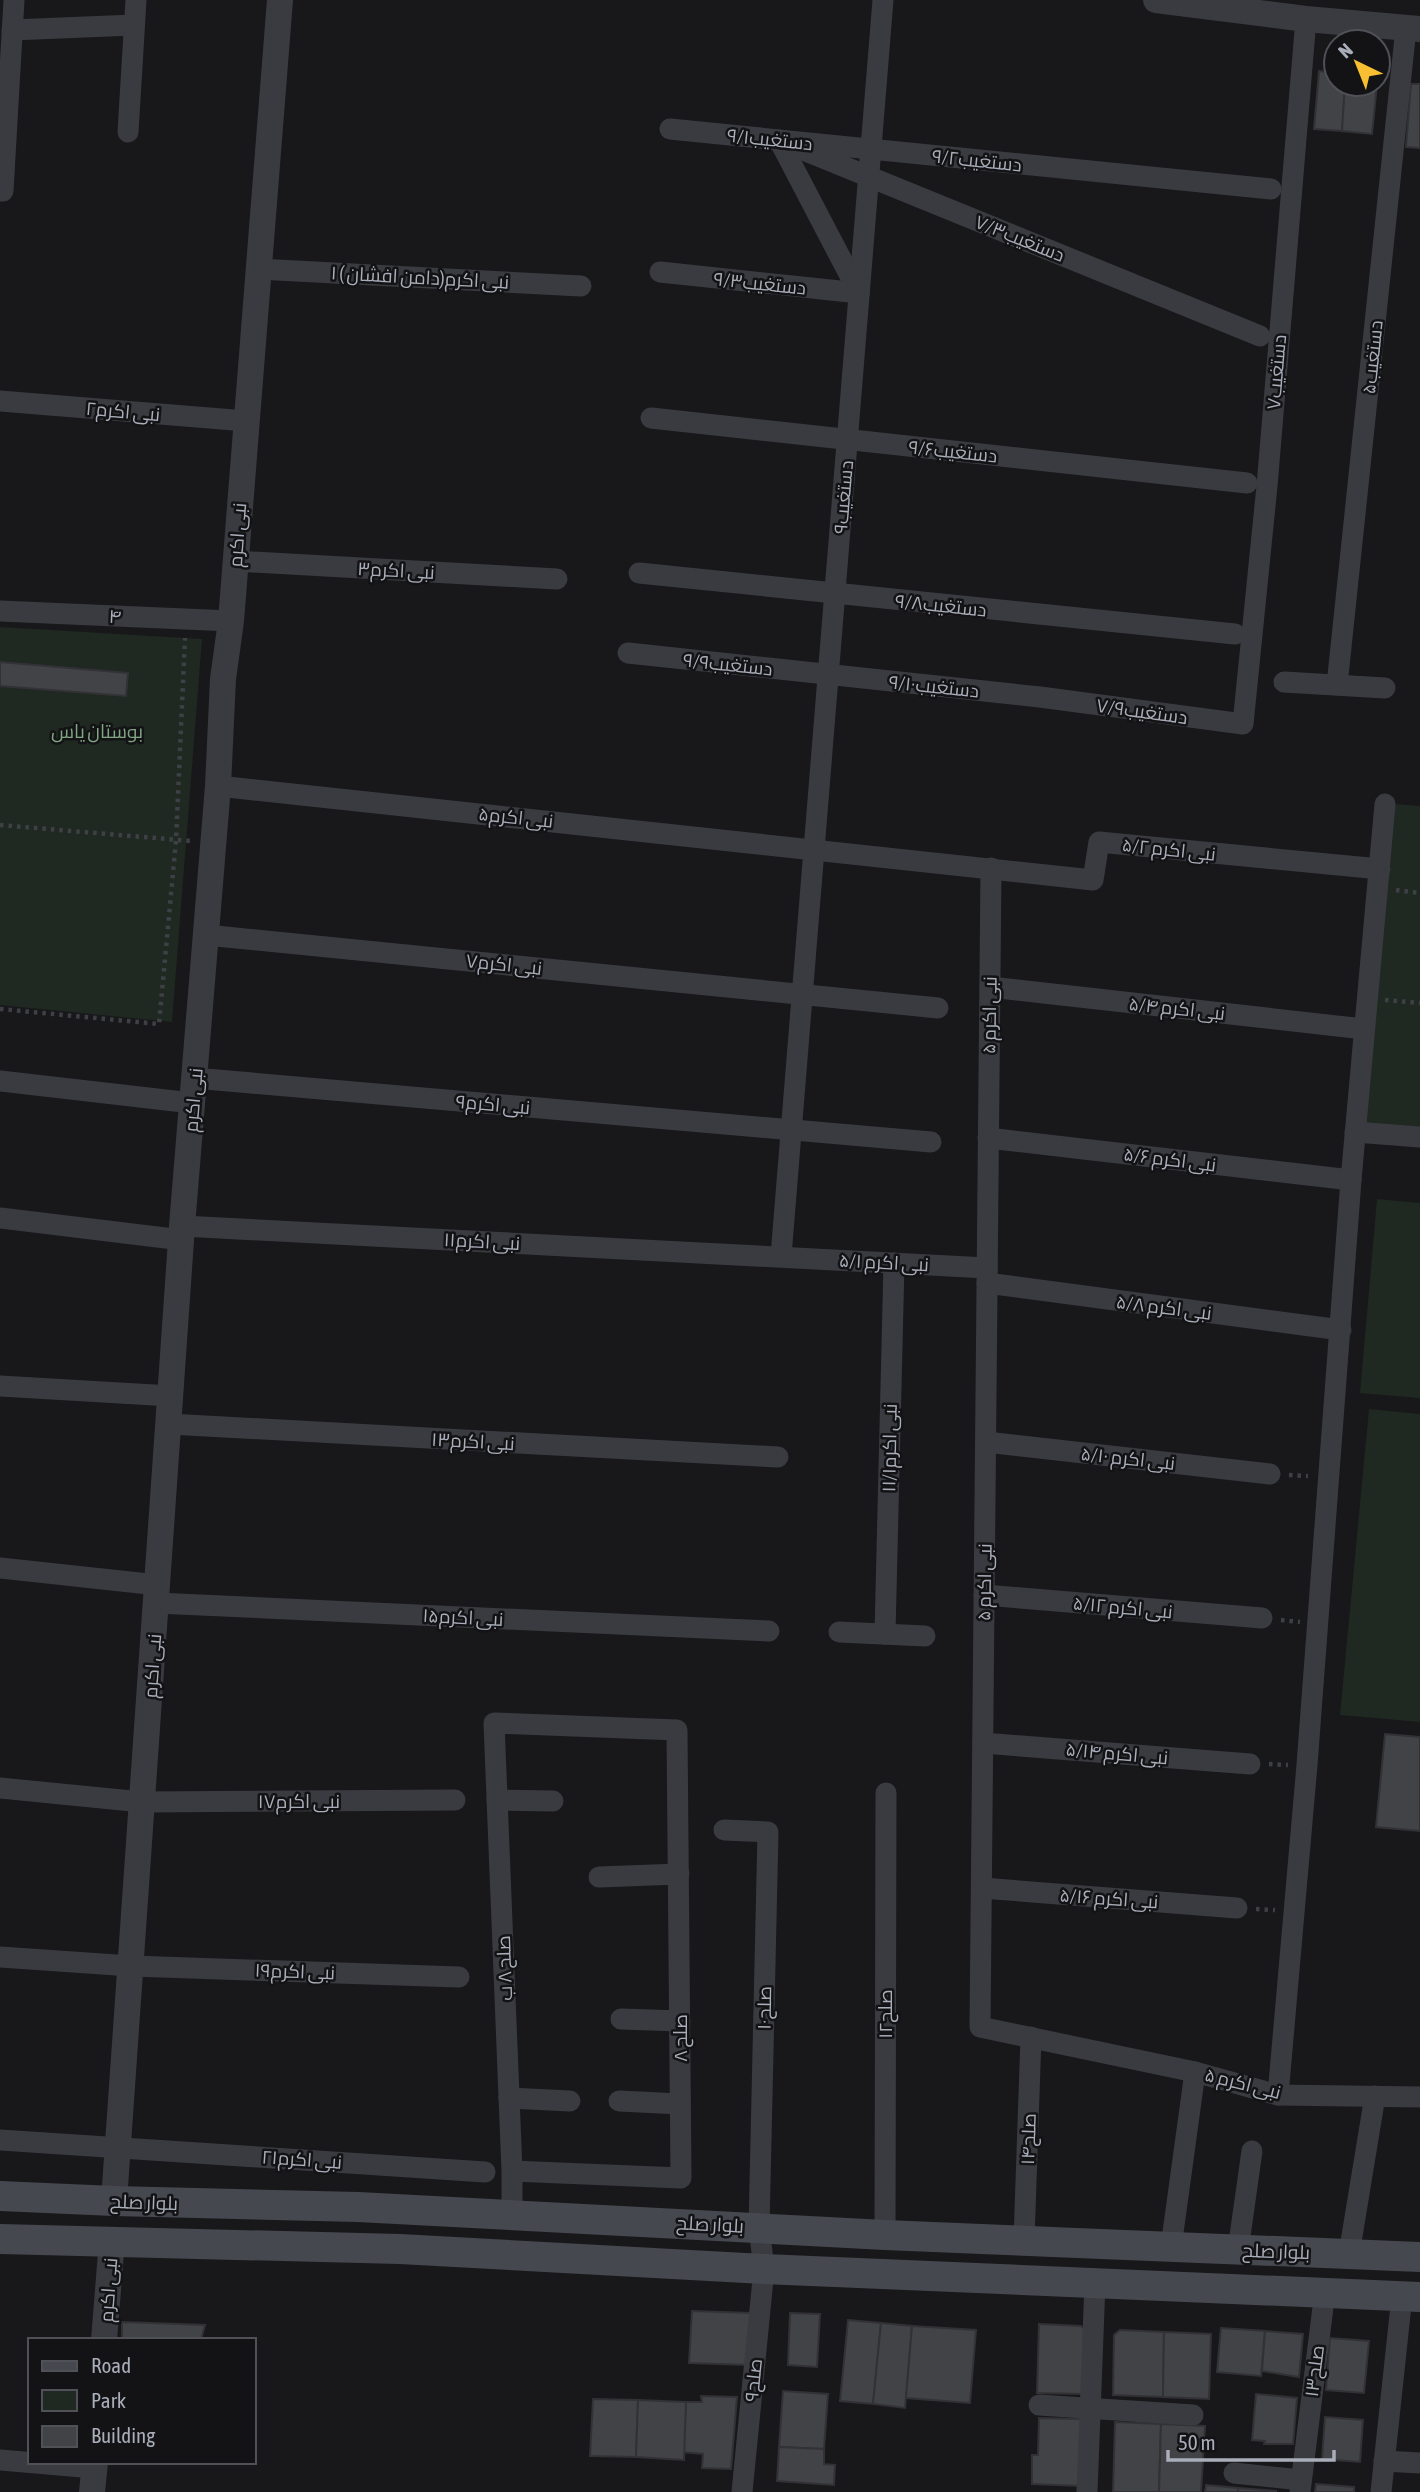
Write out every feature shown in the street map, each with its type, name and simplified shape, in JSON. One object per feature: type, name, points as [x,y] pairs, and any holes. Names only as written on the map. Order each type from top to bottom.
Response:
[{"type":"main road","name":"بلوار صلح","points":[[0,2196],[358,2207],[885,2235],[1135,2243],[1171,2247],[1420,2257]]},
{"type":"main road","name":"بلوار صلح","points":[[0,2239],[400,2249],[764,2269],[1325,2291],[1411,2297]]},
{"type":"street","points":[[0,191],[14,0]]},
{"type":"street","points":[[128,132],[136,0]]},
{"type":"street","name":"نبی اکرم","points":[[114,2201],[182,1233],[218,786],[223,679],[230,621],[280,0]]},
{"type":"street","name":"دستغیب۹","points":[[791,1129],[883,0]]},
{"type":"street","points":[[1156,0],[1279,8],[1306,19],[1413,29]]},
{"type":"street","name":"دستغیب۷","points":[[1243,724],[1268,472],[1306,19]]},
{"type":"street","points":[[12,30],[134,25]]},
{"type":"street","name":"دستغیب۵","points":[[1337,685],[1413,29]]},
{"type":"street","name":"دستغیب۹/۱","points":[[670,129],[871,149]]},
{"type":"street","points":[[779,140],[859,293]]},
{"type":"street","name":"دستغیب۷/۳","points":[[779,140],[1260,336]]},
{"type":"street","name":"دستغیب۹/۲","points":[[871,149],[1271,190]]},
{"type":"street","name":"۱ نبی اکرم(دامن افشان )","points":[[258,269],[581,286]]},
{"type":"street","name":"دستغیب۹/۳","points":[[660,272],[859,293]]},
{"type":"street","name":"نبی اکرم۲","points":[[0,401],[246,421]]},
{"type":"street","name":"دستغیب۹/۶","points":[[651,418],[1247,483]]},
{"type":"street","name":"نبی اکرم۳","points":[[235,561],[557,579]]},
{"type":"street","name":"دستغیب۹/۸","points":[[639,573],[1235,634]]},
{"type":"street","name":"۴","points":[[0,611],[230,621]]},
{"type":"street","name":"دستغیب۹/۹","points":[[628,653],[828,674]]},
{"type":"street","name":"دستغیب۹/۱۰","points":[[828,674],[1040,697]]},
{"type":"street","points":[[1284,682],[1385,688]]},
{"type":"street","name":"دستغیب۷/۹","points":[[1040,697],[1243,724]]},
{"type":"street","name":"نبی اکرم۵","points":[[218,786],[814,848]]},
{"type":"street","points":[[1278,2095],[1307,1765],[1351,1180],[1385,804]]},
{"type":"street","name":"نبی اکرم ۵/۲","points":[[991,868],[1093,880],[1099,842],[1380,870]]},
{"type":"street","points":[[814,848],[991,868]]},
{"type":"street","name":"نبی اکرم ۵","points":[[991,868],[980,2027],[1195,2072],[1278,2095],[1420,2097]]},
{"type":"street","name":"نبی اکرم۷","points":[[206,935],[938,1008]]},
{"type":"street","name":"نبی اکرم ۵/۴","points":[[990,987],[1364,1029]]},
{"type":"street","name":"نبی اکرم۹","points":[[0,1081],[791,1129],[930,1142]]},
{"type":"street","points":[[780,1256],[791,1129]]},
{"type":"street","points":[[1355,1132],[1420,1137]]},
{"type":"street","name":"نبی اکرم ۵/۶","points":[[988,1138],[1351,1180]]},
{"type":"street","name":"نبی اکرم۱۱","points":[[0,1218],[182,1233],[780,1256]]},
{"type":"street","name":"نبی اکرم ۵/۱","points":[[780,1256],[894,1263],[987,1276]]},
{"type":"street","name":"نبی اکرم۱۱/۱","points":[[885,1634],[894,1263]]},
{"type":"street","name":"نبی اکرم ۵/۸","points":[[987,1276],[1341,1330]]},
{"type":"street","points":[[0,1386],[171,1396]]},
{"type":"street","name":"نبی اکرم۱۳","points":[[169,1424],[778,1457]]},
{"type":"street","name":"نبی اکرم ۵/۱۰","points":[[986,1442],[1270,1474]]},
{"type":"street","name":"نبی اکرم۱۵","points":[[0,1568],[157,1594],[769,1630]]},
{"type":"street","name":"نبی اکرم ۵/۱۲","points":[[984,1595],[1262,1618]]},
{"type":"street","points":[[839,1632],[925,1636]]},
{"type":"street","name":"۸ صلح","points":[[494,1723],[677,1730],[681,2178],[512,2171]]},
{"type":"street","name":"صلح ۸ ب","points":[[494,1723],[512,2214]]},
{"type":"street","name":"نبی اکرم ۵/۱۴","points":[[983,1743],[1250,1764]]},
{"type":"street","name":"نبی اکرم۱۷","points":[[0,1788],[142,1802],[455,1800]]},
{"type":"street","name":"صلح۱۲","points":[[885,2235],[886,1793]]},
{"type":"street","points":[[497,1800],[553,1801]]},
{"type":"street","name":"صلح۱۰","points":[[724,1830],[768,1832],[759,2227]]},
{"type":"street","points":[[599,1877],[679,1874]]},
{"type":"street","name":"نبی اکرم ۵/۱۶","points":[[982,1888],[1237,1908]]},
{"type":"street","name":"نبی اکرم۱۹","points":[[0,1957],[131,1965],[459,1977]]},
{"type":"street","points":[[621,2019],[680,2021]]},
{"type":"street","name":"صلح۱۴","points":[[1024,2240],[1031,2038]]},
{"type":"street","points":[[1171,2247],[1195,2072]]},
{"type":"street","points":[[1349,2254],[1375,2096]]},
{"type":"street","points":[[509,2098],[570,2101]]},
{"type":"street","points":[[619,2101],[680,2104]]},
{"type":"street","name":"نبی اکرم۲۱","points":[[0,2140],[485,2172]]},
{"type":"street","points":[[1238,2249],[1252,2151]]},
{"type":"street","name":"صلح۹","points":[[742,2492],[764,2269],[759,2227]]},
{"type":"street","name":"نبی اکرم","points":[[104,2338],[112,2241]]},
{"type":"street","points":[[1087,2492],[1095,2283]]},
{"type":"street","name":"صلح۱۳","points":[[1300,2486],[1325,2291]]},
{"type":"street","points":[[1381,2492],[1411,2297]]},
{"type":"street","points":[[1039,2405],[1193,2415]]},
{"type":"street","points":[[0,2459],[28,2463]]},
{"type":"street","points":[[1384,2461],[1420,2463]]},
{"type":"street","points":[[31,2464],[94,2474]]},
{"type":"street","points":[[1234,2473],[1300,2486]]},
{"type":"path","points":[[0,1009],[159,1024],[176,840],[186,619]]},
{"type":"path","points":[[0,825],[213,843]]},
{"type":"path","points":[[1367,998],[1420,1003]]},
{"type":"path","points":[[1270,1474],[1329,1478]]},
{"type":"path","points":[[1262,1618],[1318,1624]]},
{"type":"path","points":[[1250,1764],[1307,1765]]},
{"type":"path","points":[[1237,1908],[1294,1911]]},
{"type":"green space","name":"بوستان یاس","points":[[0,627],[202,639],[172,1022],[0,1005]]},
{"type":"green space","points":[[1382,803],[1420,806],[1420,1127],[1365,1123]]},
{"type":"green space","points":[[1377,1199],[1420,1203],[1420,1398],[1360,1393]]},
{"type":"green space","points":[[1369,1409],[1420,1414],[1420,1722],[1340,1715]]},
{"type":"building","points":[[1319,71],[1322,71],[1322,98],[1344,98],[1342,131],[1314,129]]},
{"type":"building","points":[[1411,84],[1420,84],[1420,148],[1406,147]]},
{"type":"building","points":[[1344,98],[1376,98],[1372,134],[1342,131]]},
{"type":"building","points":[[0,662],[128,673],[126,696],[0,686]]},
{"type":"building","points":[[1385,1734],[1420,1737],[1420,1831],[1376,1827]]},
{"type":"building","points":[[692,2311],[751,2313],[748,2365],[689,2363]]},
{"type":"building","points":[[790,2313],[820,2314],[817,2367],[788,2365]]},
{"type":"building","points":[[848,2320],[881,2323],[873,2404],[840,2401]]},
{"type":"building","points":[[122,2322],[205,2325],[202,2338],[122,2338]]},
{"type":"building","points":[[881,2323],[912,2326],[905,2408],[873,2404]]},
{"type":"building","points":[[1039,2324],[1081,2326],[1086,2331],[1084,2394],[1037,2393]]},
{"type":"building","points":[[912,2326],[976,2330],[970,2403],[906,2398]]},
{"type":"building","points":[[1221,2328],[1265,2331],[1261,2376],[1217,2372]]},
{"type":"building","points":[[1120,2330],[1164,2332],[1163,2397],[1113,2395],[1114,2335]]},
{"type":"building","points":[[1265,2331],[1303,2334],[1299,2377],[1262,2371]]},
{"type":"building","points":[[1164,2332],[1211,2334],[1209,2399],[1163,2397]]},
{"type":"building","points":[[1330,2338],[1369,2341],[1364,2393],[1326,2390]]},
{"type":"building","points":[[783,2391],[828,2394],[824,2449],[779,2447]]},
{"type":"building","points":[[1256,2394],[1297,2398],[1293,2444],[1264,2444],[1265,2441],[1252,2440]]},
{"type":"building","points":[[701,2396],[737,2397],[731,2469],[702,2468],[703,2454],[683,2452],[686,2402],[702,2402]]},
{"type":"building","points":[[593,2399],[638,2400],[636,2457],[590,2456]]},
{"type":"building","points":[[638,2400],[686,2402],[684,2460],[636,2457]]},
{"type":"building","points":[[1325,2417],[1363,2420],[1360,2462],[1322,2459]]},
{"type":"building","points":[[1039,2418],[1083,2419],[1081,2486],[1032,2484],[1032,2455],[1038,2455]]},
{"type":"building","points":[[1115,2422],[1161,2424],[1159,2492],[1113,2492]]},
{"type":"building","points":[[1161,2424],[1205,2426],[1201,2492],[1159,2492]]},
{"type":"building","points":[[779,2447],[824,2449],[824,2464],[835,2465],[834,2485],[777,2481]]},
{"type":"building","points":[[1316,2484],[1354,2487],[1354,2492],[1315,2492]]},
{"type":"building","points":[[1206,2485],[1238,2488],[1238,2492],[1205,2492]]},
{"type":"building","points":[[1238,2488],[1277,2491],[1238,2492]]}]
